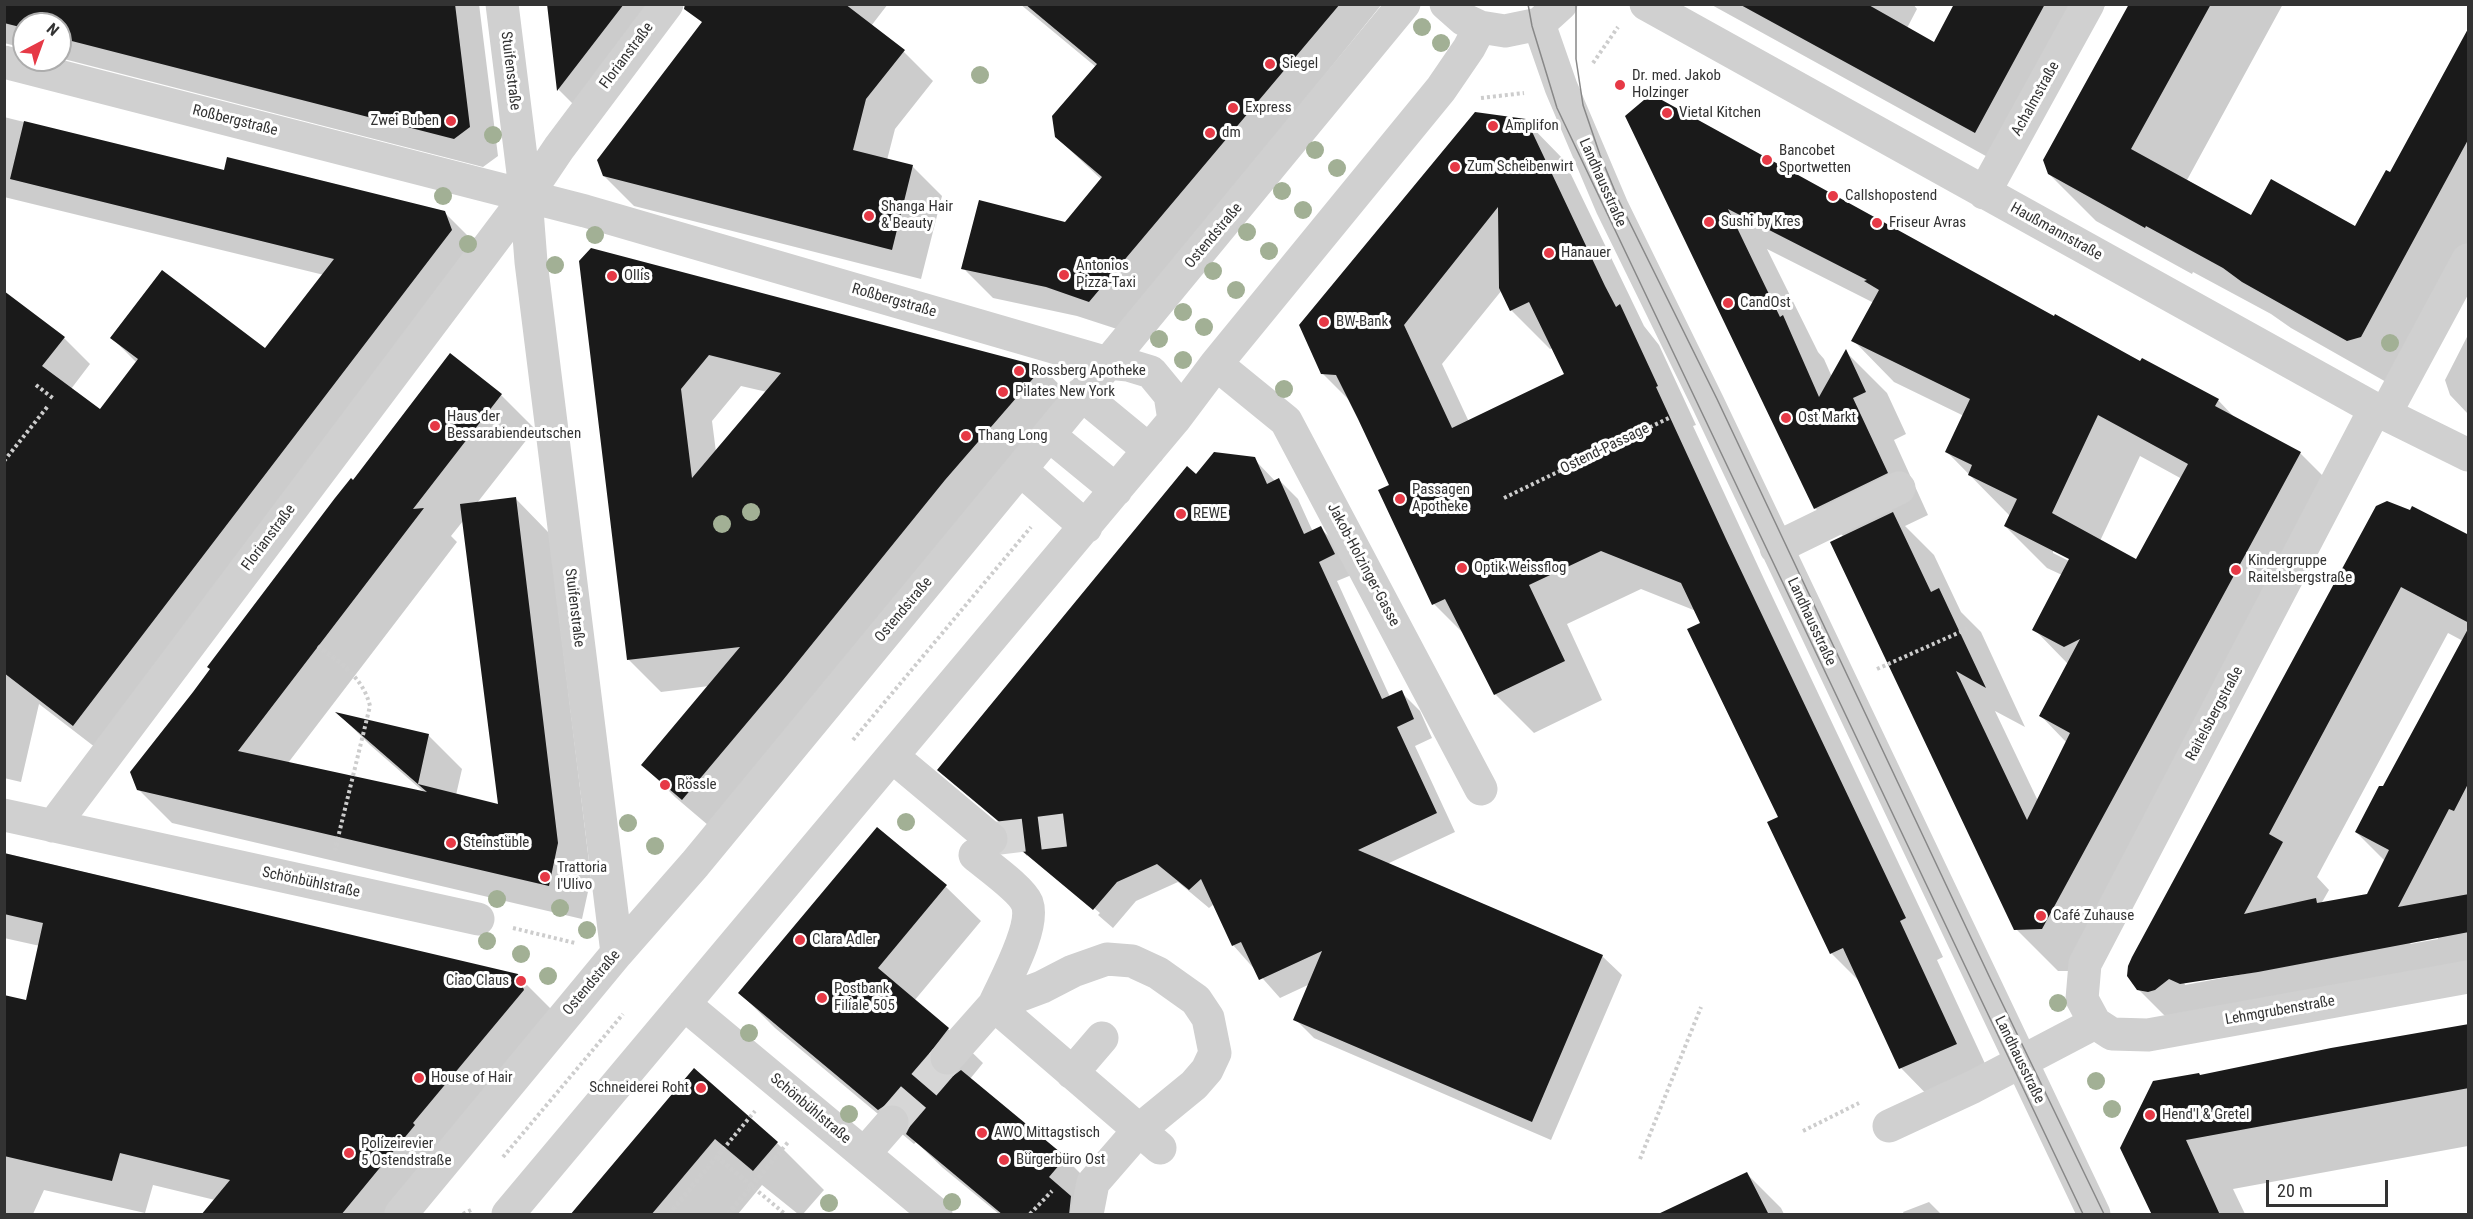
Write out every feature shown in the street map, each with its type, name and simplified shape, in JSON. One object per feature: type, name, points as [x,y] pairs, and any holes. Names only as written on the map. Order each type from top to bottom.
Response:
[{"type":"street","name":"Stuifenstraße","points":[[502,4],[526,197],[531,262],[617,953]]},
{"type":"street","name":"Florianstraße","points":[[53,826],[526,197],[588,108],[667,4]]},
{"type":"street","name":"Ostendstraße","points":[[401,1215],[617,953],[695,864],[1404,4]]},
{"type":"street","points":[[1446,4],[1462,19],[1480,27],[1504,31],[1550,14]]},
{"type":"street","name":"Achalmstraße","points":[[1984,193],[2088,4]]},
{"type":"street","name":"Haußmannstraße","points":[[1634,13],[1984,193],[2380,412],[2469,455]]},
{"type":"street","name":"Landhausstraße","points":[[1550,14],[1561,87],[1611,207],[1708,404],[2094,1215]]},
{"type":"street","points":[[508,1215],[1174,420],[1216,364],[1441,89],[1469,48],[1480,27]]},
{"type":"street","name":"Roßbergstraße","points":[[4,63],[585,211],[1108,363],[1128,364],[1151,372],[1170,395],[1174,420]]},
{"type":"street","name":"Raitelsbergstraße","points":[[2095,1023],[2082,999],[2085,964],[2380,412],[2469,260]]},
{"type":"street","name":"Jakob-Holzinger-Gasse","points":[[1216,364],[1286,421],[1481,789]]},
{"type":"street","points":[[1081,394],[1149,450]]},
{"type":"street","points":[[1048,435],[1116,490]]},
{"type":"street","points":[[1021,470],[1086,527]]},
{"type":"street","points":[[1776,548],[1899,488]]},
{"type":"street","points":[[896,754],[983,847],[1027,904],[1029,922],[994,1005],[947,1058]]},
{"type":"street","name":"Schönbühlstraße","points":[[4,815],[478,919]]},
{"type":"street","points":[[994,1005],[1107,959],[1132,961],[1158,973],[1196,1000],[1208,1018],[1215,1053],[1207,1070],[1149,1139],[1093,1183],[1087,1215]]},
{"type":"street","name":"Lehmgrubenstraße","points":[[2095,1023],[2112,1035],[2148,1035],[2469,977]]},
{"type":"street","name":"Schönbühlstraße","points":[[684,1004],[936,1215]]},
{"type":"street","points":[[994,1005],[1149,1139]]},
{"type":"street","points":[[1889,1126],[2095,1023]]},
{"type":"street","points":[[1072,1072],[1102,1038]]},
{"type":"street","points":[[864,1154],[891,1122]]},
{"type":"path","points":[[1561,87],[1578,81],[1634,13]]},
{"type":"path","points":[[36,385],[54,399]]},
{"type":"path","name":"Ostend-Passage","points":[[1504,498],[1697,405],[1708,404]]},
{"type":"path","points":[[4,461],[48,406]]},
{"type":"path","points":[[1841,686],[1967,629]]},
{"type":"path","points":[[318,646],[354,674],[366,690],[370,706],[326,887]]},
{"type":"path","points":[[833,696],[896,754]]},
{"type":"path","points":[[478,919],[617,953]]},
{"type":"path","points":[[1640,1160],[1701,1006]]},
{"type":"path","points":[[567,1013],[631,1066]]},
{"type":"path","points":[[669,1215],[778,1082]]},
{"type":"path","points":[[729,1215],[814,1112]]},
{"type":"path","points":[[717,1157],[785,1215]]},
{"type":"path","points":[[1029,1215],[1052,1191]]},
{"type":"building","points":[[4,4],[455,4],[470,127],[454,139],[72,41],[72,12],[12,12],[12,25],[4,23]]},
{"type":"building","points":[[547,4],[624,4],[557,91]]},
{"type":"building","points":[[685,4],[845,4],[905,50],[866,99],[853,150],[913,165],[892,250],[603,176],[597,160],[702,22],[684,9]]},
{"type":"building","points":[[1025,4],[1340,4],[1089,302],[1046,287],[961,269],[979,200],[1065,222],[1102,177],[1055,137],[1052,116],[1097,64]]},
{"type":"building","points":[[1739,4],[1867,4],[1934,42],[1954,4],[2045,4],[1975,133]]},
{"type":"building","points":[[2129,4],[2211,4],[2131,149],[2251,215],[2271,179],[2355,226],[2386,170],[2390,172],[2469,27],[2469,138],[2361,337],[2347,341],[2242,282],[2223,268],[2048,174],[2043,160]]},
{"type":"building","points":[[1651,94],[2054,316],[2055,314],[2140,361],[2142,358],[2219,399],[2215,406],[2301,452],[2042,929],[2014,930],[1830,542],[1893,512],[1931,592],[1939,588],[1986,688],[1956,671],[2027,820],[2070,733],[2039,716],[2080,639],[2064,647],[2032,630],[2069,559],[2004,526],[2017,499],[1968,475],[1972,465],[1945,452],[1970,399],[1851,341],[1879,290],[1864,281],[1867,280],[1728,209],[1780,317],[1783,315],[1819,397],[1846,349],[1866,392],[1853,398],[1888,473],[1814,509],[1625,116]],"holes":[[[2098,415],[2188,464],[2136,559],[2052,513]]]},
{"type":"building","points":[[1475,112],[1526,119],[1605,286],[1616,307],[1620,304],[1726,539],[1906,918],[1900,921],[1957,1044],[1899,1069],[1843,948],[1830,954],[1767,822],[1778,817],[1687,629],[1700,623],[1681,583],[1601,551],[1529,585],[1565,661],[1494,695],[1445,599],[1432,605],[1378,490],[1389,485],[1358,419],[1336,375],[1321,374],[1299,325]],"holes":[[[1498,207],[1499,288],[1510,311],[1529,302],[1564,374],[1452,428],[1404,325]]]},
{"type":"building","points":[[24,121],[224,170],[227,157],[445,211],[452,230],[73,726],[4,673],[4,291],[65,337],[42,366],[100,409],[138,359],[110,338],[162,270],[265,348],[334,259],[10,179]]},
{"type":"building","points":[[591,248],[1043,367],[945,480],[783,680],[682,800],[641,765],[740,647],[627,660],[579,261]],"holes":[[[709,355],[781,373],[692,478],[681,389]]]},
{"type":"building","points":[[450,353],[502,394],[413,509],[424,508],[238,751],[427,792],[335,712],[429,734],[418,784],[498,804],[460,504],[516,497],[558,843],[549,886],[137,790],[130,772],[193,692],[210,669],[207,667],[335,498],[351,478],[353,480]]},
{"type":"building","points":[[1214,452],[1255,457],[1267,484],[1279,478],[1304,534],[1321,526],[1335,554],[1319,562],[1382,699],[1402,690],[1414,719],[1397,727],[1437,813],[1358,850],[1603,955],[1532,1122],[1293,1020],[1322,951],[1259,980],[1241,942],[1232,946],[1201,879],[1189,890],[1157,864],[1117,882],[1093,910],[1009,840],[1008,832],[1003,825],[937,770],[1187,466],[1196,474]]},
{"type":"building","points":[[2387,501],[2410,510],[2412,506],[2469,535],[2469,623],[2401,587],[2269,834],[2283,842],[2244,914],[2316,898],[2317,903],[2367,894],[2389,850],[2355,832],[2379,786],[2383,786],[2469,627],[2469,782],[2454,811],[2449,809],[2398,907],[2469,894],[2469,932],[2258,972],[2180,984],[2169,979],[2155,990],[2148,992],[2137,990],[2127,976],[2132,957],[2376,506]]},
{"type":"building","points":[[877,827],[947,885],[878,968],[949,1028],[929,1054],[929,1063],[934,1072],[944,1076],[953,1076],[961,1070],[1066,1157],[1049,1177],[1071,1196],[1069,1215],[1003,1215],[906,1134],[910,1126],[910,1117],[904,1108],[896,1104],[887,1104],[878,1110],[738,993]]},
{"type":"building","points":[[4,853],[518,974],[524,990],[413,1123],[415,1125],[341,1215],[201,1215],[230,1180],[120,1153],[112,1181],[4,1156],[4,995],[26,1000],[43,923],[4,914]]},
{"type":"building","points":[[2469,1024],[2469,1088],[2186,1140],[2220,1215],[2152,1215],[2120,1148],[2153,1081],[2199,1073],[2200,1075],[2331,1048]]},
{"type":"building","points":[[694,1068],[778,1142],[753,1171],[715,1139],[651,1215],[570,1215]]},
{"type":"building","points":[[1747,1172],[1769,1215],[1656,1215]]},
{"type":"tunnel","points":[[991,839],[1065,830]]},
{"type":"tunnel","points":[[892,1122],[947,1058]]},
{"type":"tram line","points":[[1528,4],[1532,26],[1557,108],[2083,1214]]},
{"type":"tram line","points":[[1576,4],[1576,59],[1583,105],[1619,201],[1717,399],[2104,1214]]},
{"type":"place","name":"Siegel","points":[[1270,64]]},
{"type":"place","name":"Dr. med. Jakob Holzinger","points":[[1620,85]]},
{"type":"place","name":"Express","points":[[1233,108]]},
{"type":"place","name":"Vietal Kitchen","points":[[1667,113]]},
{"type":"place","name":"Zwei Buben","points":[[451,121]]},
{"type":"place","name":"Amplifon","points":[[1493,126]]},
{"type":"place","name":"dm","points":[[1210,133]]},
{"type":"place","name":"Bancobet Sportwetten","points":[[1767,160]]},
{"type":"place","name":"Zum Scheibenwirt","points":[[1455,167]]},
{"type":"place","name":"Callshopostend","points":[[1833,196]]},
{"type":"place","name":"Shanga Hair & Beauty","points":[[869,216]]},
{"type":"place","name":"Sushi by Kres","points":[[1709,222]]},
{"type":"place","name":"Friseur Avras","points":[[1877,223]]},
{"type":"place","name":"Hanauer","points":[[1549,253]]},
{"type":"place","name":"Antonios Pizza-Taxi","points":[[1064,275]]},
{"type":"place","name":"Ollis","points":[[612,276]]},
{"type":"place","name":"CandOst","points":[[1728,303]]},
{"type":"place","name":"BW-Bank","points":[[1324,322]]},
{"type":"place","name":"Rossberg Apotheke","points":[[1019,371]]},
{"type":"place","name":"Pilates New York","points":[[1003,392]]},
{"type":"place","name":"Ost Markt","points":[[1786,418]]},
{"type":"place","name":"Haus der Bessarabiendeutschen","points":[[435,426]]},
{"type":"place","name":"Thang Long","points":[[966,436]]},
{"type":"place","name":"Passagen Apotheke","points":[[1400,499]]},
{"type":"place","name":"REWE","points":[[1181,514]]},
{"type":"place","name":"Optik Weissflog","points":[[1462,568]]},
{"type":"place","name":"Kindergruppe Raitelsbergstraße","points":[[2236,570]]},
{"type":"place","name":"Rössle","points":[[665,785]]},
{"type":"place","name":"Steinstüble","points":[[451,843]]},
{"type":"place","name":"Trattoria l'Ulivo","points":[[545,877]]},
{"type":"place","name":"Café Zuhause","points":[[2041,916]]},
{"type":"place","name":"Clara Adler","points":[[800,940]]},
{"type":"place","name":"Ciao Claus","points":[[521,981]]},
{"type":"place","name":"Postbank Filiale 505","points":[[822,998]]},
{"type":"place","name":"House of Hair","points":[[419,1078]]},
{"type":"place","name":"Schneiderei Roht","points":[[701,1088]]},
{"type":"place","name":"Hend'l & Gretel","points":[[2150,1115]]},
{"type":"place","name":"AWO Mittagstisch","points":[[982,1133]]},
{"type":"place","name":"Polizeirevier 5 Ostendstraße","points":[[349,1153]]},
{"type":"place","name":"Bürgerbüro Ost","points":[[1004,1160]]}]
